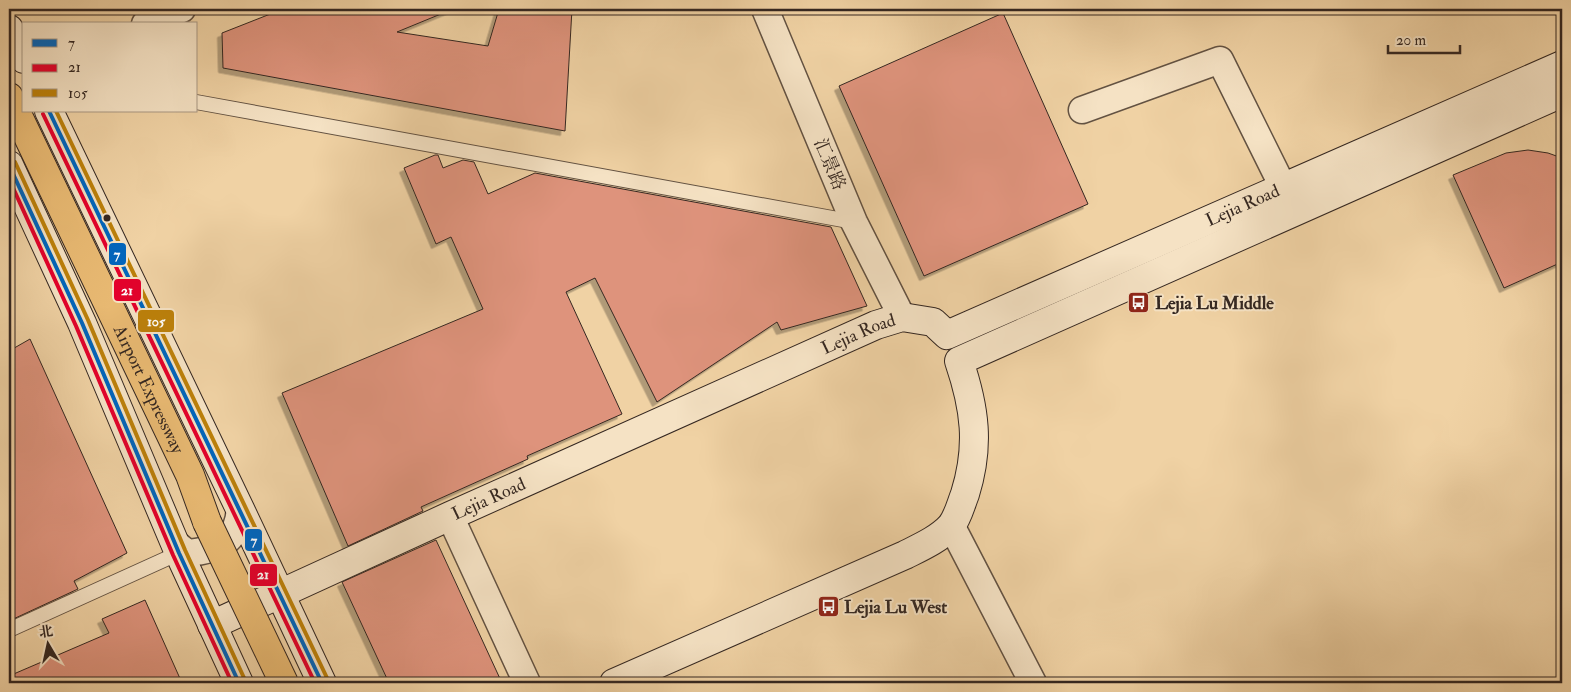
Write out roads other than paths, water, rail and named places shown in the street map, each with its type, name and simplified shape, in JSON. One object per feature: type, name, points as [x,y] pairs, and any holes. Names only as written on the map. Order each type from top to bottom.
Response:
[{"type":"highway","name":"Airport Expressway","points":[[9,96],[190,475],[207,522],[284,683]]},
{"type":"highway","points":[[207,522],[264,683]]},
{"type":"street","points":[[150,22],[182,9]]},
{"type":"street","name":"汇景路","points":[[765,9],[854,222],[902,317]]},
{"type":"street","points":[[9,29],[22,55]]},
{"type":"street","points":[[1082,110],[1220,60],[1283,187]]},
{"type":"street","name":"Lejia Road","points":[[212,625],[279,593],[876,325],[902,317],[933,322],[947,335],[1562,65]]},
{"type":"street","name":"Lejia Road","points":[[959,361],[1562,92]]},
{"type":"street","points":[[49,112],[322,683]]},
{"type":"street","points":[[9,165],[82,323],[177,548],[239,683]]},
{"type":"street","points":[[614,683],[905,554],[930,542],[951,525],[961,507],[969,482],[974,454],[974,423],[969,391],[959,361],[947,335]]},
{"type":"street","points":[[177,548],[187,552],[205,551],[225,542],[234,534],[239,523],[240,509]]},
{"type":"street","points":[[450,516],[527,683]]},
{"type":"street","points":[[951,525],[1034,683]]},
{"type":"lane","points":[[198,102],[854,222]]},
{"type":"lane","points":[[9,630],[177,548]]},
{"type":"place","name":"Lejia Lu Middle","points":[[1139,303]]},
{"type":"place","name":"Lejia Lu West","points":[[828,607]]}]
